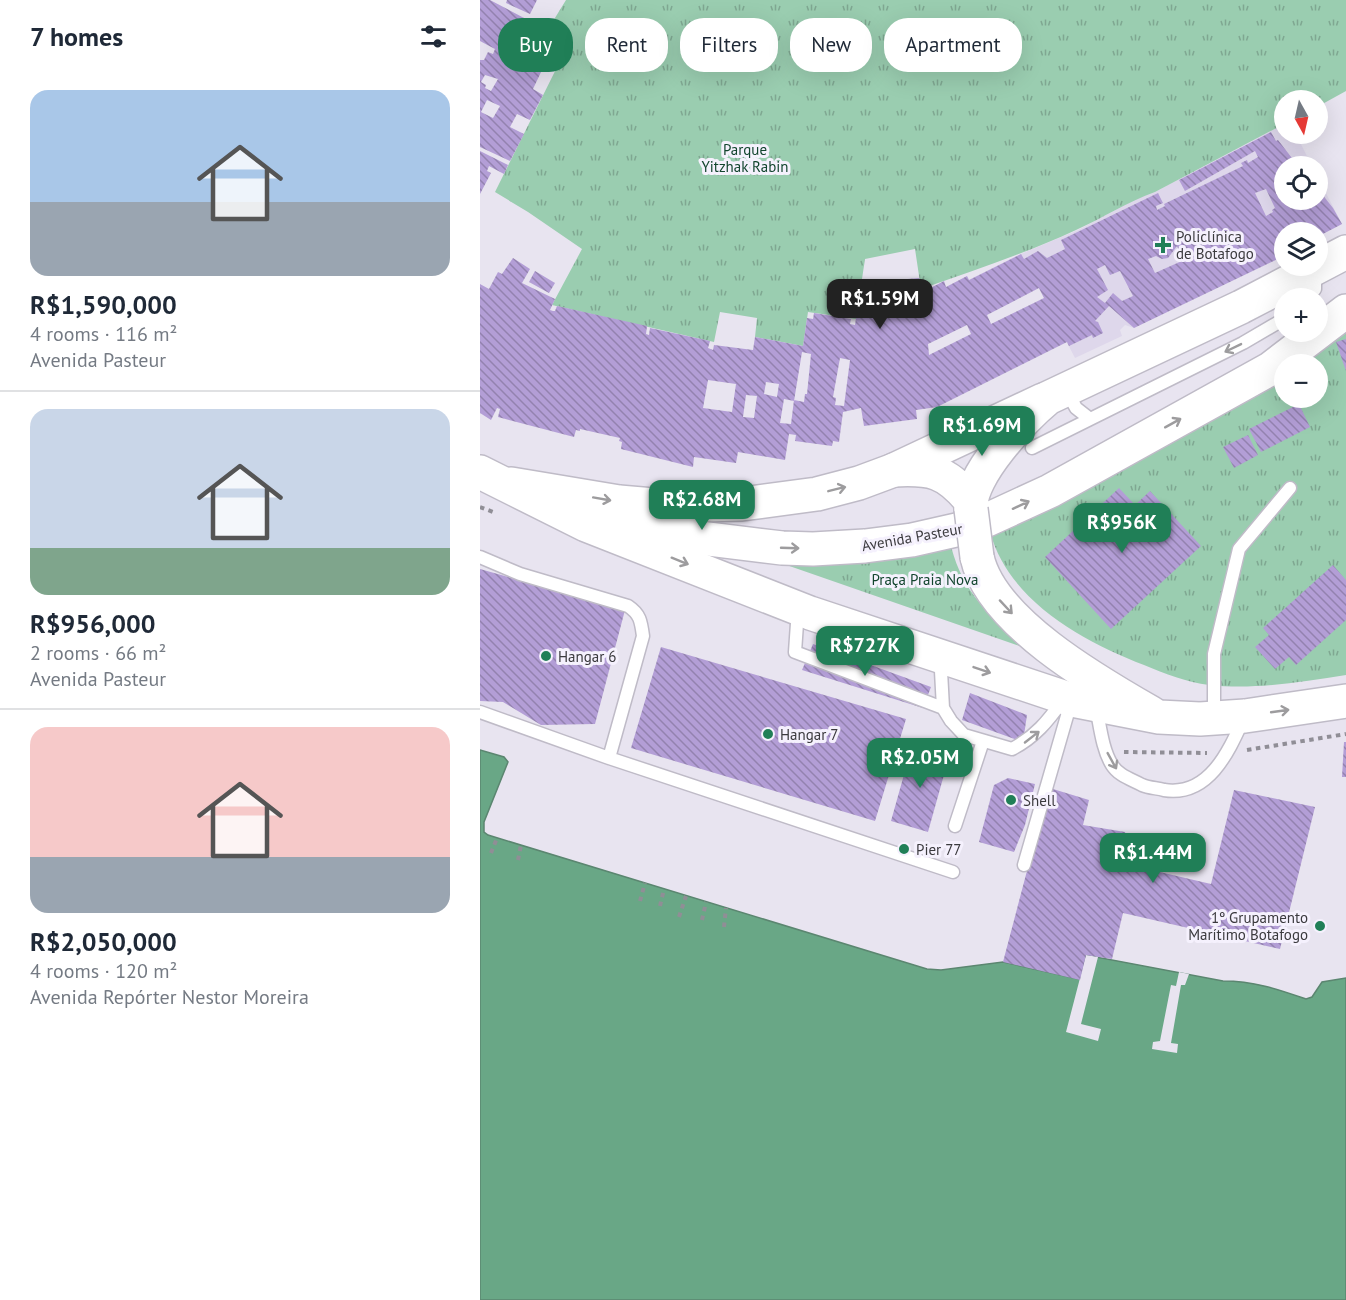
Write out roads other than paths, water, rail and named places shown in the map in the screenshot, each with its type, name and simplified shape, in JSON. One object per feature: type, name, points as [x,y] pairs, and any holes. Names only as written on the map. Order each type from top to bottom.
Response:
[{"type":"main road","name":"Avenida Pasteur","points":[[492,477],[619,502],[665,506],[742,504],[817,494],[859,483],[894,470],[1241,307],[1312,284],[1346,252]]},
{"type":"main road","name":"Avenida Pasteur","points":[[492,477],[586,525],[782,548],[865,546],[912,540],[965,528],[1050,492],[1270,369],[1346,311]]},
{"type":"main road","points":[[1057,394],[1026,417],[1004,444],[977,484],[971,504],[977,557],[983,576],[992,592],[1032,633],[1074,668],[1159,717]]},
{"type":"main road","points":[[894,470],[912,469],[937,472],[956,484],[971,504]]},
{"type":"main road","points":[[586,525],[798,608],[1078,701],[1159,717],[1229,717],[1346,701]]},
{"type":"lane","points":[[1032,448],[1243,343],[1274,325]]},
{"type":"lane","points":[[1057,394],[1090,419]]},
{"type":"lane","points":[[1078,701],[1112,764],[1121,775],[1147,787],[1174,791],[1189,789],[1207,779],[1228,753],[1229,717],[1214,654],[1239,549],[1290,488]]},
{"type":"lane","points":[[480,557],[520,574],[628,606],[638,613],[642,622],[643,636],[609,758]]},
{"type":"lane","points":[[798,608],[795,652],[943,708]]},
{"type":"lane","points":[[935,654],[941,671],[943,708],[964,735],[1012,749],[1026,742],[1078,701]]},
{"type":"lane","points":[[1024,865],[1078,701]]},
{"type":"lane","points":[[480,712],[609,758],[953,872]]},
{"type":"lane","points":[[955,826],[983,741]]},
{"type":"place","name":"Policlínica de Botafogo","points":[[1163,245]]},
{"type":"place","name":"Hangar 6","points":[[546,656]]},
{"type":"place","name":"Hangar 7","points":[[768,734]]},
{"type":"place","name":"Shell","points":[[1011,800]]},
{"type":"place","name":"Pier 77","points":[[904,849]]},
{"type":"place","name":"1º Grupamento Marítimo Botafogo","points":[[1320,926]]},
{"type":"park label","name":"Parque Yitzhak Rabin","points":[[745,158]]},
{"type":"park label","name":"Praça Praia Nova","points":[[925,579]]}]
